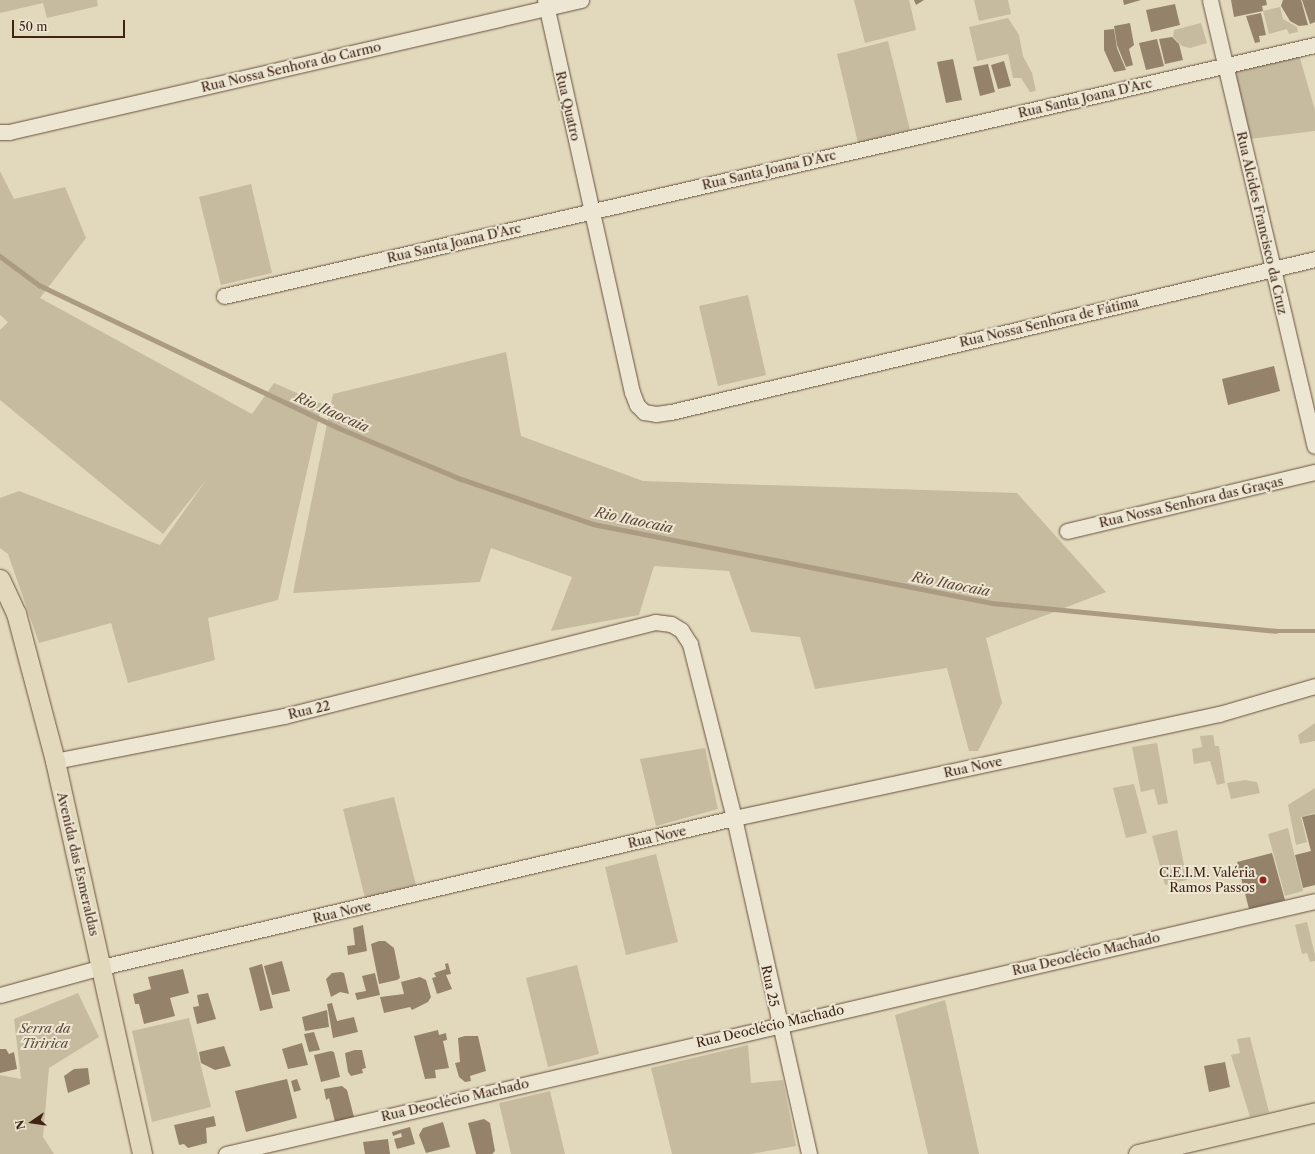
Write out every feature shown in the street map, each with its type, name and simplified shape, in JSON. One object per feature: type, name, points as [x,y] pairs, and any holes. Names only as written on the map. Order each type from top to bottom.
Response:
[{"type":"main road","name":"Avenida das Esmeraldas","points":[[0,579],[16,613],[55,761],[102,967],[142,1154]]},
{"type":"main road","points":[[1138,1154],[1315,1112]]},
{"type":"street","name":"Rua Nossa Senhora do Carmo","points":[[0,132],[9,132],[546,4],[581,0]]},
{"type":"street","name":"Rua Alcides Francisco da Cruz","points":[[1210,0],[1315,446]]},
{"type":"street","name":"Rua Quatro","points":[[546,4],[632,392],[637,405],[644,412],[656,414],[671,412],[783,386]]},
{"type":"street","name":"Rua Santa Joana D'Arc","points":[[224,296],[1315,45]]},
{"type":"street","name":"Rua Nossa Senhora de Fátima","points":[[783,386],[1315,259]]},
{"type":"street","name":"Rua Nossa Senhora das Graças","points":[[1067,531],[1315,472]]},
{"type":"street","name":"Rua 22","points":[[55,761],[284,716],[654,622],[671,624],[681,630],[690,644],[734,818]]},
{"type":"street","name":"Rua Nove","points":[[0,995],[102,967],[734,818],[1219,714],[1315,686]]},
{"type":"street","name":"Rua 25","points":[[734,818],[809,1154]]},
{"type":"street","name":"Rua Deoclécio Machado","points":[[226,1154],[779,1024],[1315,901]]},
{"type":"green space","points":[[0,0],[97,0],[98,6],[47,18],[43,3],[0,13]]},
{"type":"green space","points":[[854,0],[909,0],[916,30],[865,43]]},
{"type":"green space","points":[[974,0],[1008,0],[1011,14],[979,21]]},
{"type":"green space","points":[[1280,7],[1283,19],[1297,27],[1298,32],[1289,34],[1287,29],[1269,34],[1263,11]]},
{"type":"green space","points":[[1008,18],[1019,35],[1023,56],[1032,73],[1036,91],[1030,92],[1021,78],[1013,78],[1008,54],[977,61],[969,27]]},
{"type":"green space","points":[[1201,23],[1207,43],[1190,48],[1182,46],[1173,37],[1174,30]]},
{"type":"green space","points":[[888,41],[910,130],[858,143],[837,54]]},
{"type":"green space","points":[[1299,55],[1315,110],[1315,131],[1249,139],[1235,70]]},
{"type":"green space","points":[[0,171],[14,199],[65,187],[86,238],[40,298],[252,414],[274,383],[322,404],[278,600],[208,618],[215,660],[128,683],[111,623],[39,643],[8,554],[0,548],[0,498],[19,491],[160,545],[207,479],[163,534],[0,400],[0,330],[8,322],[0,315]]},
{"type":"green space","points":[[251,184],[272,273],[221,285],[199,197]]},
{"type":"green space","points":[[748,295],[766,375],[718,386],[699,306]]},
{"type":"green space","points":[[506,352],[521,436],[643,481],[1017,493],[1106,592],[986,638],[1002,703],[978,751],[969,751],[947,668],[815,689],[800,637],[751,632],[729,571],[654,566],[639,615],[551,631],[572,577],[491,548],[480,582],[293,593],[333,394]]},
{"type":"green space","points":[[1315,723],[1315,741],[1300,744],[1298,735]]},
{"type":"green space","points":[[1213,735],[1215,746],[1219,746],[1225,783],[1217,785],[1210,761],[1194,764],[1192,749],[1202,747],[1200,736]]},
{"type":"green space","points":[[1157,743],[1168,803],[1158,805],[1154,789],[1141,792],[1132,747]]},
{"type":"green space","points":[[705,748],[718,809],[656,826],[640,759]]},
{"type":"green space","points":[[1245,780],[1257,782],[1260,793],[1231,799],[1227,783]]},
{"type":"green space","points":[[1134,784],[1147,833],[1126,838],[1113,788]]},
{"type":"green space","points":[[1315,788],[1315,813],[1301,817],[1307,842],[1296,845],[1288,805]]},
{"type":"green space","points":[[394,797],[416,885],[365,898],[343,809]]},
{"type":"green space","points":[[1288,828],[1303,891],[1285,896],[1268,834]]},
{"type":"green space","points":[[1177,830],[1187,880],[1165,885],[1152,836]]},
{"type":"green space","points":[[656,854],[678,942],[626,955],[605,867]]},
{"type":"green space","points":[[1307,922],[1315,955],[1315,961],[1310,962],[1307,953],[1302,954],[1295,925]]},
{"type":"green space","points":[[577,965],[599,1054],[548,1067],[526,978]]},
{"type":"green space","name":"Serra da Tiririca","points":[[78,993],[99,1037],[49,1068],[43,1137],[54,1154],[0,1154],[0,1075],[21,1079],[14,1019]]},
{"type":"green space","points":[[945,1000],[979,1154],[928,1154],[895,1015]]},
{"type":"green space","points":[[189,1018],[211,1107],[152,1122],[132,1031]]},
{"type":"green space","points":[[1250,1037],[1269,1112],[1250,1117],[1231,1055],[1240,1053],[1237,1039]]},
{"type":"green space","points":[[748,1045],[751,1083],[783,1080],[796,1146],[751,1154],[672,1154],[651,1068]]},
{"type":"green space","points":[[550,1091],[565,1154],[511,1154],[499,1103]]},
{"type":"building","points":[[914,0],[924,0],[916,5]]},
{"type":"building","points":[[1123,0],[1141,0],[1124,5]]},
{"type":"building","points":[[1231,0],[1266,0],[1267,5],[1262,6],[1263,11],[1234,17]]},
{"type":"building","points":[[1283,0],[1301,0],[1308,25],[1299,26],[1290,21],[1281,6]]},
{"type":"building","points":[[1302,0],[1315,0],[1315,22],[1310,24]]},
{"type":"building","points":[[1175,4],[1180,25],[1151,32],[1146,10]]},
{"type":"building","points":[[1261,13],[1266,35],[1259,36],[1260,42],[1255,43],[1246,16]]},
{"type":"building","points":[[1130,23],[1134,45],[1129,49],[1133,65],[1126,67],[1117,45],[1114,26]]},
{"type":"building","points":[[1114,29],[1117,48],[1126,70],[1114,72],[1104,50],[1104,30]]},
{"type":"building","points":[[1172,37],[1179,44],[1183,60],[1165,64],[1159,39]]},
{"type":"building","points":[[1157,39],[1164,66],[1146,70],[1139,43]]},
{"type":"building","points":[[953,59],[962,100],[946,103],[937,62]]},
{"type":"building","points":[[1004,61],[1011,86],[998,89],[991,65]]},
{"type":"building","points":[[988,64],[995,92],[980,96],[973,67]]},
{"type":"building","points":[[1274,366],[1280,391],[1228,405],[1222,379]]},
{"type":"building","points":[[1315,814],[1315,885],[1303,888],[1295,855],[1311,851],[1302,817]]},
{"type":"building","points":[[1272,853],[1285,900],[1249,909],[1237,862]]},
{"type":"building","points":[[363,925],[367,951],[348,955],[347,946],[355,945],[353,928]]},
{"type":"building","points":[[379,941],[385,941],[394,948],[400,978],[379,984],[371,944]]},
{"type":"building","points":[[282,961],[290,991],[272,995],[264,966]]},
{"type":"building","points":[[448,963],[451,974],[446,975],[452,989],[437,994],[432,978],[436,977],[434,973],[446,969],[445,964]]},
{"type":"building","points":[[262,964],[273,1008],[260,1011],[249,968]]},
{"type":"building","points":[[183,969],[189,993],[170,998],[175,1016],[144,1024],[139,1004],[135,1004],[133,994],[151,989],[148,977]]},
{"type":"building","points":[[332,973],[344,973],[349,994],[340,992],[331,997],[326,979]]},
{"type":"building","points":[[375,973],[380,995],[357,1000],[355,993],[366,991],[362,976]]},
{"type":"building","points":[[420,977],[426,980],[431,997],[428,1002],[412,1010],[410,1007],[384,1013],[380,997],[404,994],[401,982]]},
{"type":"building","points":[[208,993],[216,1019],[197,1024],[193,1007],[199,1006],[197,995]]},
{"type":"building","points":[[332,1003],[337,1021],[354,1017],[358,1032],[333,1038],[327,1004]]},
{"type":"building","points":[[327,1010],[329,1027],[305,1031],[302,1017]]},
{"type":"building","points":[[438,1030],[439,1035],[446,1033],[447,1040],[443,1041],[449,1068],[435,1070],[436,1078],[425,1079],[414,1036]]},
{"type":"building","points":[[314,1032],[320,1050],[309,1052],[304,1034]]},
{"type":"building","points":[[465,1036],[478,1036],[486,1071],[470,1076],[471,1081],[465,1082],[459,1077],[455,1063],[460,1062],[458,1038]]},
{"type":"building","points":[[302,1043],[308,1065],[288,1069],[282,1049]]},
{"type":"building","points":[[224,1046],[231,1066],[215,1070],[201,1063],[199,1052]]},
{"type":"building","points":[[0,1049],[6,1049],[9,1054],[14,1052],[17,1069],[0,1073]]},
{"type":"building","points":[[355,1050],[362,1050],[366,1068],[362,1069],[363,1073],[351,1076],[348,1072],[345,1053]]},
{"type":"building","points":[[331,1051],[334,1052],[340,1077],[321,1082],[314,1055]]},
{"type":"building","points":[[1225,1062],[1230,1087],[1209,1092],[1204,1066]]},
{"type":"building","points":[[88,1068],[90,1084],[68,1093],[64,1076],[74,1069]]},
{"type":"building","points":[[287,1079],[297,1118],[246,1132],[235,1091]]},
{"type":"building","points":[[297,1079],[301,1090],[294,1092],[291,1081]]},
{"type":"building","points":[[342,1086],[347,1090],[354,1117],[335,1122],[329,1098],[326,1100],[324,1089]]},
{"type":"building","points":[[214,1116],[216,1126],[206,1128],[207,1143],[188,1148],[184,1144],[179,1145],[174,1125]]},
{"type":"building","points":[[484,1119],[490,1123],[495,1151],[492,1154],[476,1154],[468,1123]]},
{"type":"building","points":[[443,1122],[450,1147],[426,1153],[419,1135],[423,1128]]},
{"type":"building","points":[[410,1127],[415,1144],[397,1149],[394,1139],[402,1137],[401,1133],[393,1136],[392,1132]]},
{"type":"building","points":[[388,1139],[390,1154],[365,1154],[363,1142]]},
{"type":"waterway","name":"Rio Itaocaia","points":[[0,256],[39,285],[339,428],[461,479],[593,524],[992,603],[1276,631],[1315,631]]},
{"type":"place","name":"C.E.I.M. Valéria Ramos Passos","points":[[1263,880]]}]
